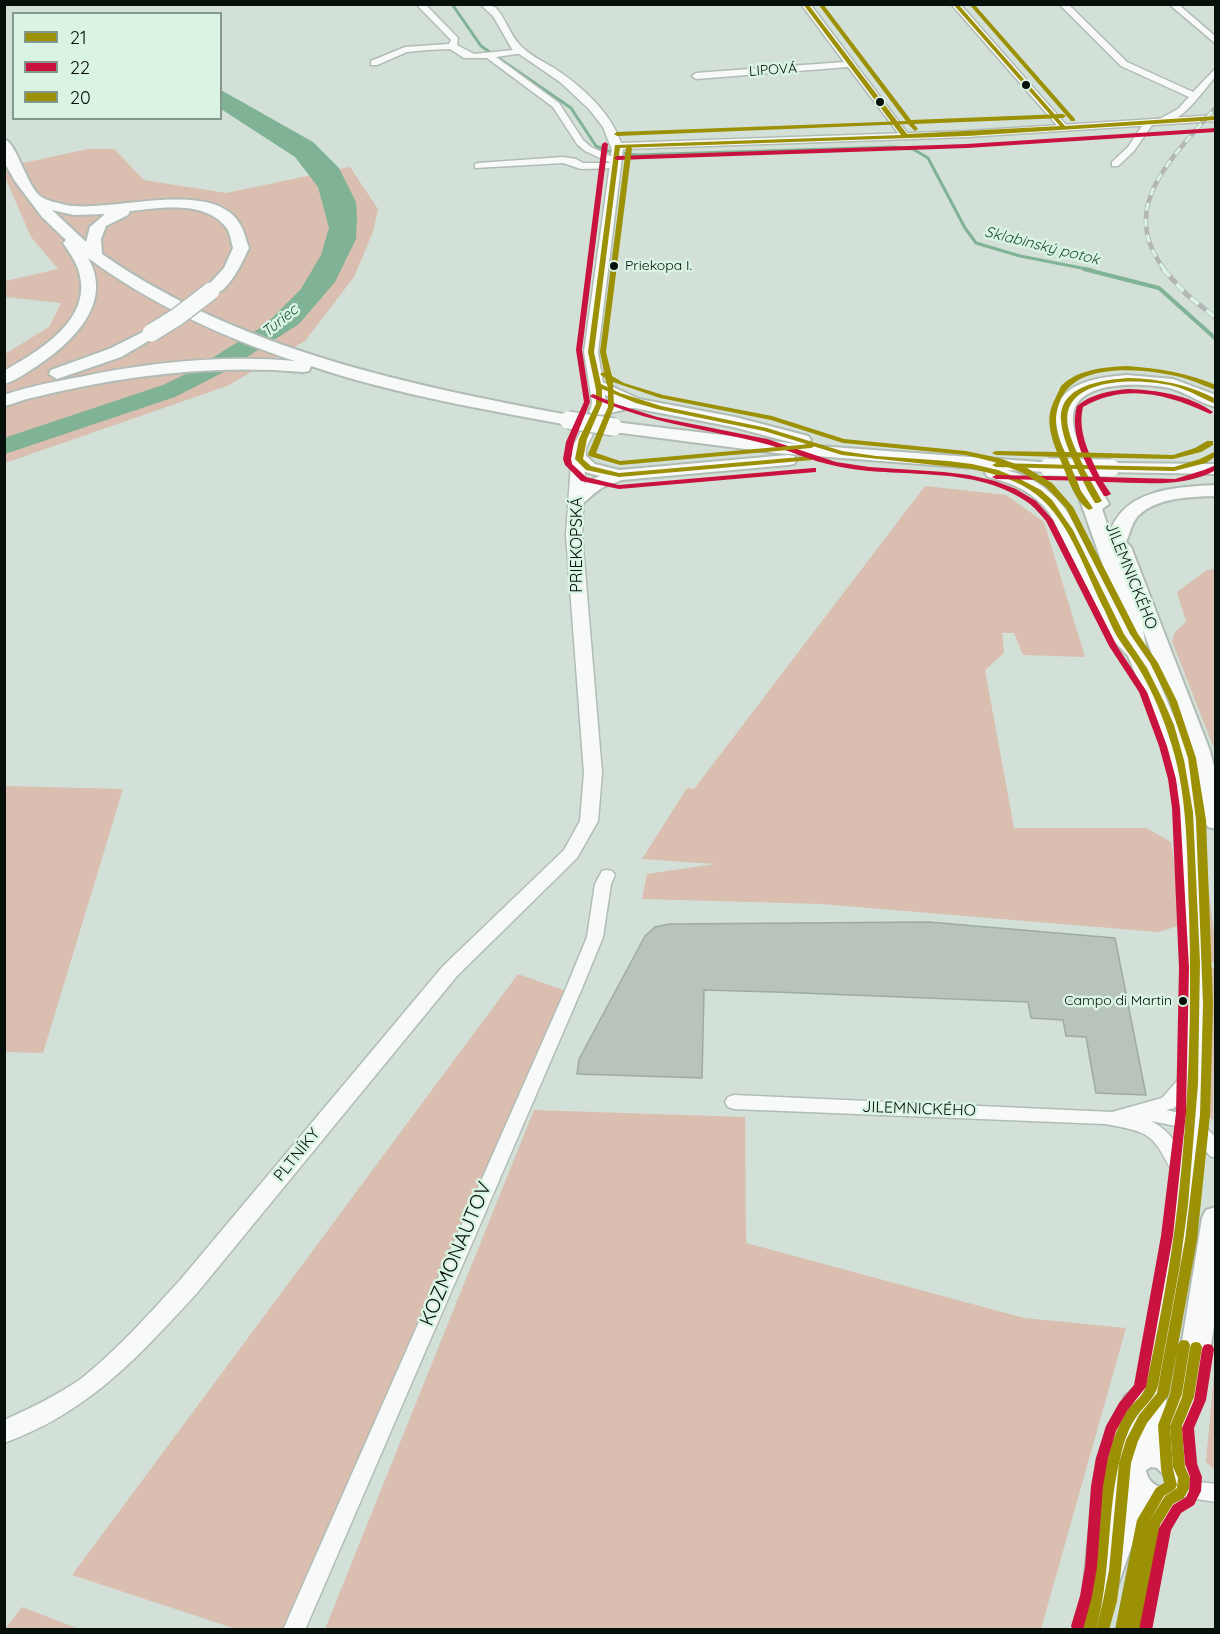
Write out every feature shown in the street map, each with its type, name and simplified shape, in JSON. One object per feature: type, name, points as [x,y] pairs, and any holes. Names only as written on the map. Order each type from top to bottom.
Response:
[{"type":"main road","points":[[4,143],[13,166],[36,200],[64,232],[87,271],[88,295],[84,309],[63,337],[4,379]]},
{"type":"main road","points":[[29,393],[99,363],[177,317],[211,291],[231,270],[241,248],[237,230],[231,222],[214,211],[196,206],[168,204],[80,212],[36,200]]},
{"type":"main road","points":[[95,256],[92,239],[98,225],[134,207]]},
{"type":"main road","points":[[64,232],[95,256],[158,297],[282,357],[433,393],[614,427],[849,455],[935,462],[1048,467],[1215,469]]},
{"type":"main road","points":[[4,393],[115,353]]},
{"type":"main road","points":[[4,401],[103,376],[173,366],[282,357]]},
{"type":"main road","points":[[1091,492],[1064,421],[1067,404],[1077,393],[1087,387],[1113,381],[1144,380],[1187,388],[1215,402]]},
{"type":"main road","points":[[598,385],[634,403]]},
{"type":"main road","points":[[598,411],[616,404],[634,403],[735,422],[849,455]]},
{"type":"main road","points":[[1174,469],[1203,460],[1215,453]]},
{"type":"main road","points":[[579,459],[589,468],[619,474],[849,455]]},
{"type":"main road","points":[[957,463],[1027,483],[1049,499],[1059,513],[1124,641],[1138,656]]},
{"type":"main road","points":[[576,500],[594,485],[619,474]]},
{"type":"main road","points":[[1118,540],[1124,521],[1146,503],[1167,496],[1215,490]]},
{"type":"main road","name":"JILEMNICKÉHO","points":[[1091,492],[1098,500],[1118,540],[1185,711],[1207,779],[1215,822]]},
{"type":"main road","name":"JILEMNICKÉHO","points":[[1089,1629],[1099,1593],[1137,1489],[1131,1480],[1130,1471],[1133,1462],[1144,1454],[1152,1426],[1151,1393],[1186,1187],[1194,1074],[1195,927],[1184,779],[1178,751],[1138,656],[1131,617],[1089,500],[1091,492]]},
{"type":"main road","points":[[1133,1629],[1154,1522],[1177,1485],[1176,1426],[1188,1396],[1215,1218]]},
{"type":"main road","name":"JILEMNICKÉHO","points":[[1099,1593],[1112,1460],[1136,1405],[1151,1393]]},
{"type":"main road","points":[[1144,1454],[1151,1453],[1166,1457],[1177,1485]]},
{"type":"main road","points":[[1137,1489],[1150,1499],[1177,1485]]},
{"type":"street","points":[[420,4],[454,39],[452,46]]},
{"type":"street","points":[[484,4],[498,14],[511,41],[520,51],[556,74],[583,98],[601,119],[617,156],[591,352],[592,368],[598,385],[598,411]]},
{"type":"street","points":[[805,4],[905,136]]},
{"type":"street","points":[[955,4],[1064,128]]},
{"type":"street","points":[[1063,4],[1124,64],[1195,96]]},
{"type":"street","points":[[1173,4],[1215,42]]},
{"type":"street","points":[[374,63],[410,49],[452,46],[467,56],[520,51]]},
{"type":"street","points":[[488,55],[556,105],[580,142],[588,149],[617,156]]},
{"type":"street","name":"LIPOVÁ","points":[[696,76],[711,71],[851,64]]},
{"type":"street","points":[[1115,164],[1155,122],[1181,111],[1215,70]]},
{"type":"street","points":[[478,166],[563,160],[573,161],[581,166],[617,156],[1215,118]]},
{"type":"street","name":"PRIEKOPSKÁ","points":[[571,854],[589,821],[593,792],[574,535],[581,439],[598,411]]},
{"type":"street","name":"PLTNÍKY","points":[[4,1432],[49,1411],[90,1384],[143,1336],[189,1286],[450,971],[571,854]]},
{"type":"street","name":"KOZMONAUTOV","points":[[294,1629],[572,993],[595,937],[606,875]]},
{"type":"street","name":"JILEMNICKÉHO","points":[[1105,1117],[1140,1112],[1168,1102],[1194,1074]]},
{"type":"street","name":"JILEMNICKÉHO","points":[[734,1102],[1105,1117],[1142,1123],[1155,1130],[1171,1146],[1186,1187]]},
{"type":"street","name":"JILEMNICKÉHO","points":[[1140,1112],[1191,1122]]},
{"type":"street","points":[[1191,1122],[1215,1151]]},
{"type":"street","points":[[1177,1485],[1215,1493]]},
{"type":"shaded area","points":[[88,149],[114,149],[144,180],[226,193],[350,167],[378,209],[373,232],[354,277],[305,341],[227,386],[5,463],[5,354],[49,327],[61,303],[5,297],[5,281],[58,269],[31,237],[5,177],[4,167]]},
{"type":"shaded area","points":[[925,486],[1006,495],[1044,522],[1085,657],[1023,655],[1014,633],[1002,633],[1004,653],[985,670],[1014,828],[1146,828],[1171,842],[1184,924],[1159,932],[822,904],[642,899],[647,874],[715,864],[642,859],[687,788],[694,789]]},
{"type":"shaded area","points":[[1216,569],[1215,751],[1172,641],[1175,632],[1186,622],[1177,592],[1207,570]]},
{"type":"shaded area","points":[[5,786],[123,789],[43,1053],[5,1052]]},
{"type":"shaded area","points":[[1198,825],[1202,833],[1215,943],[1215,962],[1205,961]]},
{"type":"shaded area","points":[[1205,967],[1215,968],[1213,1120],[1201,1111]]},
{"type":"shaded area","points":[[518,974],[566,991],[287,1630],[236,1629],[72,1575]]},
{"type":"shaded area","points":[[534,1110],[745,1117],[746,1243],[1024,1318],[1126,1328],[1041,1629],[325,1629]]},
{"type":"shaded area","points":[[1215,1363],[1215,1470],[1206,1462]]},
{"type":"shaded area","points":[[22,1607],[79,1629],[5,1629]]},
{"type":"water","name":"Turiec","points":[[222,91],[313,142],[339,168],[356,202],[356,239],[335,282],[299,324],[222,373],[175,397],[5,454],[4,438],[163,385],[188,373],[265,325],[301,289],[321,255],[329,228],[318,187],[295,157],[222,110]]},
{"type":"building","name":"Campo di Martin","points":[[929,922],[1115,938],[1146,1095],[1096,1093],[1086,1037],[1066,1036],[1063,1020],[1031,1018],[1028,1002],[775,992],[704,990],[702,1078],[577,1074],[579,1059],[645,936],[655,927],[669,924]]},
{"type":"waterway","name":"Sklabinský potok","points":[[452,4],[481,46],[571,108],[596,146],[608,151],[636,155],[893,147],[913,149],[928,158],[965,228],[976,243],[1020,256],[1092,270]]},
{"type":"waterway","name":"Sklabinský potok","points":[[1084,269],[1159,288],[1216,339]]},
{"type":"railway","points":[[1165,270],[1151,247],[1146,224],[1148,203],[1156,182],[1169,163],[1216,107]]},
{"type":"railway","points":[[1163,269],[1186,294],[1216,318]]},
{"type":"transit line","name":"21","points":[[805,4],[905,136]]},
{"type":"transit line","name":"20","points":[[820,4],[915,129]]},
{"type":"transit line","name":"21","points":[[955,4],[1064,128]]},
{"type":"transit line","name":"20","points":[[971,4],[1073,120]]},
{"type":"transit line","name":"20","points":[[617,134],[1063,116]]},
{"type":"transit line","name":"21","points":[[617,146],[967,134],[1216,118]]},
{"type":"transit line","name":"22","points":[[617,158],[967,146],[1216,130]]},
{"type":"transit line","name":"22","points":[[605,144],[579,350],[587,402],[570,442],[567,459],[569,465],[584,479],[619,487],[813,470]]},
{"type":"transit line","name":"21","points":[[617,146],[591,352],[599,390],[599,404],[583,439],[579,459],[589,468],[619,475],[812,458]]},
{"type":"transit line","name":"20","points":[[629,148],[603,352],[611,388],[611,407],[592,454],[620,463],[811,446]]},
{"type":"transit line","name":"20","points":[[1089,508],[1075,485],[1054,433],[1052,413],[1064,388],[1081,376],[1102,370],[1127,368],[1177,374],[1216,388]]},
{"type":"transit line","name":"20","points":[[603,374],[622,384],[662,397],[772,418],[843,441],[966,453],[1024,470],[1049,485],[1069,507],[1134,634],[1154,663],[1173,701],[1192,758],[1201,820],[1208,1004],[1205,1115],[1191,1240],[1163,1395],[1143,1419],[1132,1440],[1125,1463],[1115,1570],[1102,1630]]},
{"type":"transit line","name":"21","points":[[1098,501],[1075,456],[1067,434],[1064,416],[1071,399],[1081,390],[1111,381],[1145,380],[1184,387],[1216,402]]},
{"type":"transit line","name":"21","points":[[598,385],[659,407],[765,429],[842,453],[972,466],[1017,480],[1038,492],[1049,502],[1069,530],[1120,634],[1143,668],[1165,713],[1184,777],[1190,830],[1195,1023],[1189,1144],[1175,1265],[1152,1386],[1147,1397],[1127,1422],[1114,1458],[1106,1500],[1099,1587],[1089,1630]]},
{"type":"transit line","name":"22","points":[[1107,494],[1090,464],[1081,438],[1078,425],[1080,406],[1094,398],[1128,391],[1180,399],[1210,412]]},
{"type":"transit line","name":"22","points":[[593,396],[655,418],[764,441],[836,464],[969,477],[1014,491],[1033,503],[1049,520],[1113,646],[1143,692],[1163,746],[1172,779],[1176,808],[1184,968],[1181,1113],[1167,1236],[1140,1387],[1123,1407],[1110,1430],[1102,1458],[1097,1486],[1091,1567],[1078,1626]]},
{"type":"transit line","name":"20","points":[[996,453],[1173,457],[1198,450],[1210,443]]},
{"type":"transit line","name":"21","points":[[996,465],[1174,469],[1203,461],[1216,453]]},
{"type":"transit line","name":"22","points":[[996,477],[1175,481],[1207,472],[1216,467]]},
{"type":"transit line","name":"20","points":[[1121,1628],[1143,1520],[1160,1492],[1171,1485],[1167,1469],[1164,1425],[1176,1394],[1184,1345]]},
{"type":"transit line","name":"21","points":[[1133,1630],[1154,1523],[1169,1500],[1180,1494],[1183,1489],[1184,1478],[1179,1467],[1176,1426],[1188,1397],[1196,1347]]},
{"type":"transit line","name":"22","points":[[1145,1630],[1165,1528],[1177,1509],[1190,1501],[1195,1491],[1196,1477],[1191,1464],[1188,1428],[1200,1400],[1208,1349]]},
{"type":"place","name":"Priekopa I.","points":[[614,266]]},
{"type":"place","name":"Campo di Martin","points":[[1183,1001]]}]
